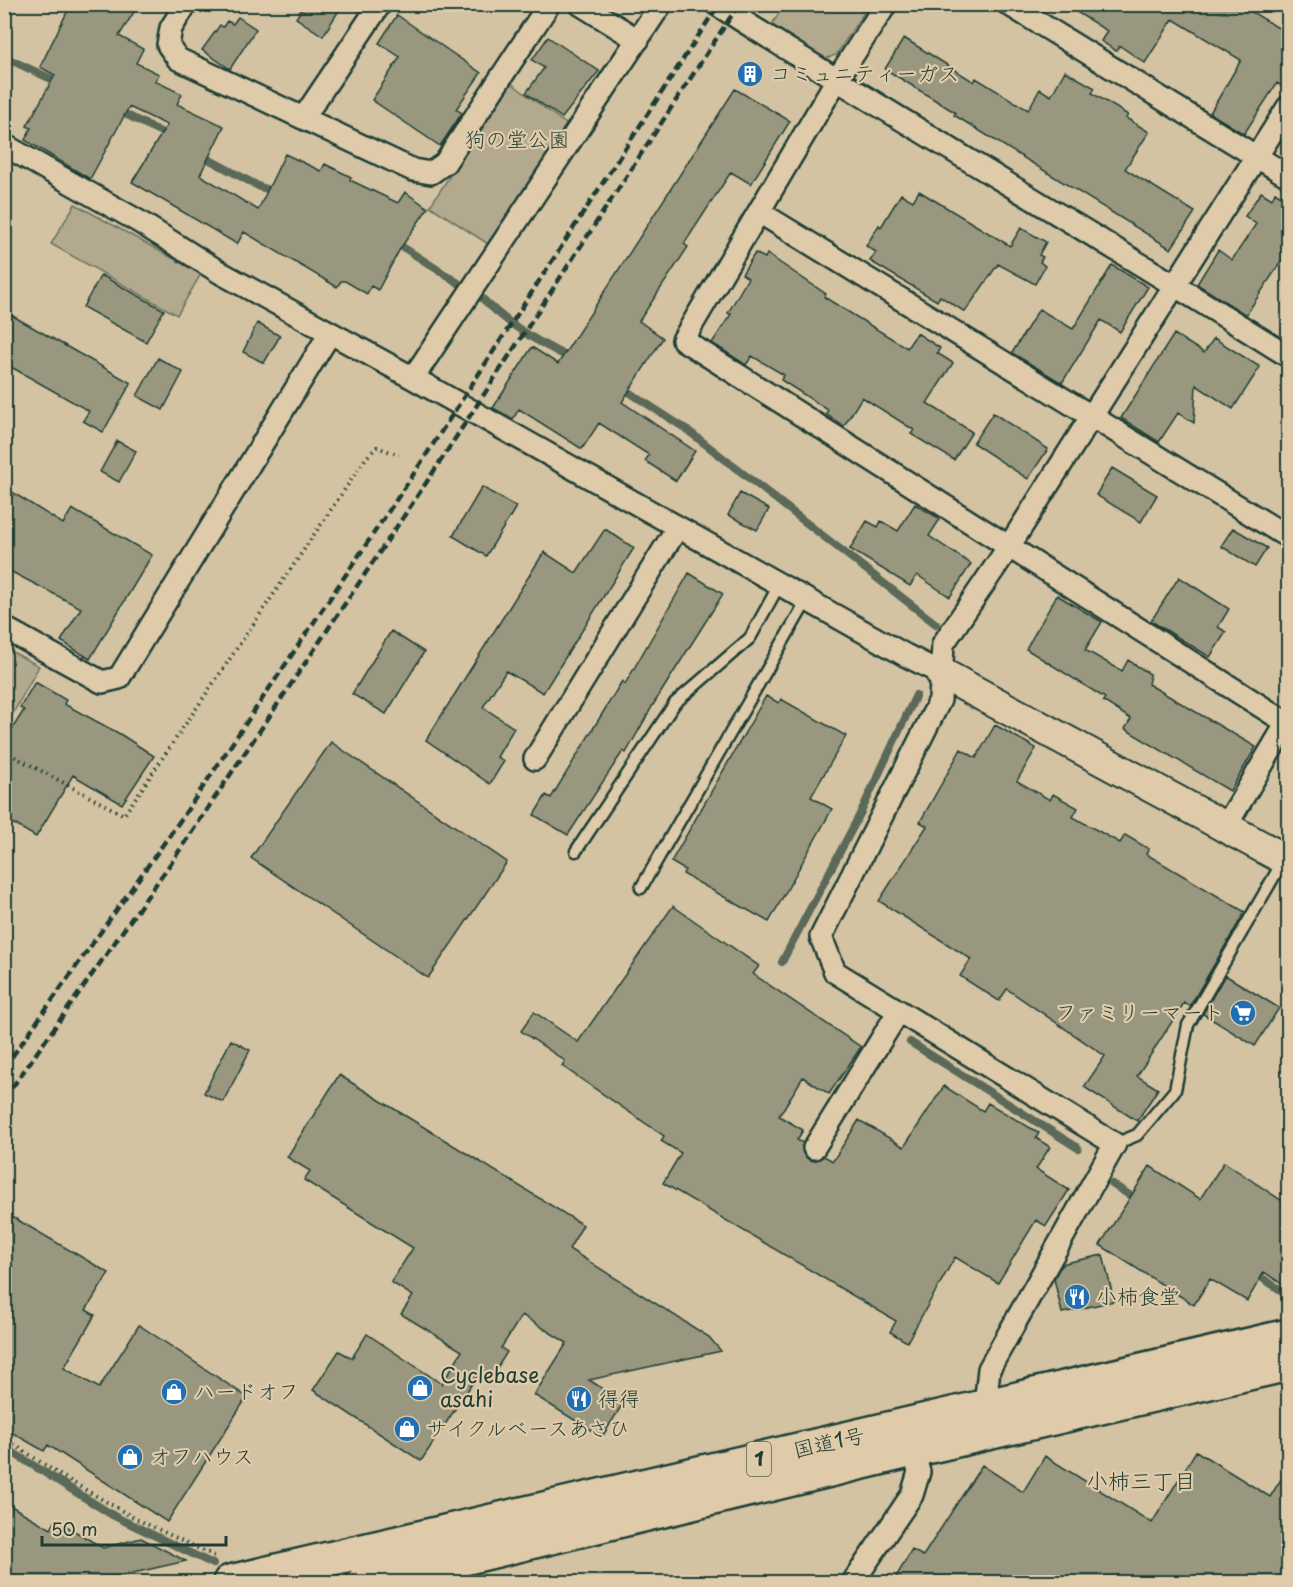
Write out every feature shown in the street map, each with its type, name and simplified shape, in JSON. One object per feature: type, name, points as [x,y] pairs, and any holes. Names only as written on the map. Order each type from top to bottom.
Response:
[{"type":"highway","name":"国道1号","points":[[226,1571],[985,1406],[1288,1336]]},
{"type":"highway","name":"国道1号","points":[[364,1582],[913,1450],[1288,1364]]},
{"type":"street","points":[[186,4],[171,28],[168,45],[178,59],[413,170],[431,173],[445,162],[549,4]]},
{"type":"street","points":[[304,117],[380,4]]},
{"type":"street","points":[[580,4],[638,40]]},
{"type":"street","points":[[413,378],[661,4]]},
{"type":"street","points":[[716,4],[836,81],[1175,284],[1288,356]]},
{"type":"street","points":[[886,4],[836,81],[683,340],[1008,548],[1288,722],[1226,826]]},
{"type":"street","points":[[1008,4],[1288,176]]},
{"type":"street","points":[[985,1406],[989,1369],[1115,1144],[835,972],[821,937],[940,700],[943,644],[1008,548],[1288,107]]},
{"type":"street","points":[[4,145],[138,221],[221,273],[413,378],[779,585],[1286,860]]},
{"type":"street","points":[[759,212],[1288,537]]},
{"type":"street","points":[[8,630],[102,682],[119,678],[330,333]]},
{"type":"street","points":[[535,759],[678,528]]},
{"type":"street","points":[[814,1148],[899,1011]]},
{"type":"street","points":[[853,1582],[912,1495],[919,1472],[913,1450]]},
{"type":"lane","points":[[576,851],[675,703],[750,638],[779,585]]},
{"type":"lane","points":[[641,888],[807,600]]},
{"type":"lane","points":[[1115,1144],[1137,1136],[1175,1090],[1188,1025],[1286,860]]},
{"type":"path","points":[[4,751],[124,815],[366,458],[377,447],[399,455]]},
{"type":"path","points":[[4,1438],[60,1475],[226,1571]]},
{"type":"green space","points":[[784,5],[869,5],[836,55],[825,59],[771,26]]},
{"type":"green space","name":"狗の堂公園","points":[[511,83],[570,127],[491,246],[430,206]]},
{"type":"green space","points":[[75,204],[201,274],[177,315],[51,244]]},
{"type":"green space","points":[[5,648],[39,666],[5,728]]},
{"type":"building","points":[[71,4],[139,4],[119,36],[143,49],[136,63],[159,74],[155,81],[182,94],[177,104],[224,126],[200,175],[258,210],[285,154],[321,171],[325,164],[351,177],[350,180],[398,203],[405,192],[428,208],[400,249],[378,290],[371,286],[367,294],[345,281],[341,281],[337,287],[244,232],[237,244],[132,182],[167,125],[129,107],[90,179],[25,140],[31,128],[27,126],[55,75],[40,67]]},
{"type":"building","points":[[305,4],[343,4],[323,36],[296,18]]},
{"type":"building","points":[[1064,4],[1239,4],[1288,34],[1288,90],[1277,83],[1244,134],[1210,113],[1241,60],[1173,19],[1145,63],[1120,46],[1116,51],[1101,41],[1107,31]]},
{"type":"building","points":[[397,15],[481,73],[456,109],[462,113],[440,146],[372,100],[400,57],[379,43]]},
{"type":"building","points":[[238,17],[256,29],[230,69],[202,50],[220,25],[223,27],[227,21],[233,24]]},
{"type":"building","points":[[548,37],[599,71],[562,118],[526,93],[544,68],[532,60]]},
{"type":"building","points":[[904,38],[974,82],[976,78],[1028,110],[1040,89],[1051,96],[1065,71],[1095,88],[1092,93],[1128,115],[1126,118],[1149,132],[1125,169],[1195,212],[1171,249],[954,115],[956,113],[885,69]]},
{"type":"building","points":[[735,89],[790,121],[751,184],[731,172],[684,244],[688,247],[639,321],[663,338],[622,402],[695,451],[676,481],[645,461],[649,455],[599,423],[582,449],[519,409],[513,419],[493,408],[532,347],[558,364]]},
{"type":"building","points":[[919,191],[1010,246],[1021,228],[1046,242],[1039,255],[1043,257],[1040,262],[1045,266],[1035,284],[998,264],[965,312],[940,296],[937,301],[870,261],[876,252],[866,246],[879,225],[881,227],[901,194],[913,201]]},
{"type":"building","points":[[1261,192],[1272,199],[1275,192],[1288,201],[1288,264],[1282,260],[1246,315],[1197,284],[1218,250],[1232,260],[1256,224],[1245,216]]},
{"type":"building","points":[[755,253],[765,258],[767,254],[826,294],[824,297],[907,348],[917,333],[940,348],[937,353],[953,363],[927,403],[972,432],[954,460],[911,434],[914,430],[862,397],[844,426],[826,414],[828,410],[781,380],[784,375],[752,356],[746,365],[712,343],[731,314],[728,313],[748,278],[742,274]]},
{"type":"building","points":[[1112,265],[1148,287],[1120,332],[1101,320],[1062,383],[1012,353],[1039,309],[1073,329]]},
{"type":"building","points":[[101,275],[164,310],[146,342],[83,307]]},
{"type":"building","points":[[4,311],[131,383],[103,432],[83,421],[89,411],[4,363]]},
{"type":"building","points":[[257,323],[280,336],[264,363],[243,352]]},
{"type":"building","points":[[1174,334],[1204,353],[1214,338],[1260,367],[1233,409],[1196,385],[1194,423],[1178,413],[1159,442],[1121,418]]},
{"type":"building","points":[[158,358],[183,372],[163,410],[137,396]]},
{"type":"building","points":[[993,413],[1048,449],[1028,479],[973,443]]},
{"type":"building","points":[[117,441],[136,451],[119,482],[100,472]]},
{"type":"building","points":[[1112,468],[1157,495],[1141,522],[1096,495]]},
{"type":"building","points":[[4,487],[63,524],[72,509],[152,555],[90,659],[61,641],[81,608],[4,568]]},
{"type":"building","points":[[482,487],[516,507],[486,556],[453,536]]},
{"type":"building","points":[[740,493],[769,509],[757,530],[728,515]]},
{"type":"building","points":[[915,504],[940,519],[929,536],[971,564],[950,597],[917,575],[910,586],[850,549],[867,521],[878,527],[881,521],[898,531]]},
{"type":"building","points":[[1233,528],[1267,548],[1255,567],[1221,546]]},
{"type":"building","points":[[605,529],[634,548],[543,693],[506,671],[483,707],[514,728],[497,757],[504,761],[490,784],[426,740],[544,552],[576,573]]},
{"type":"building","points":[[689,573],[723,594],[653,705],[626,753],[623,751],[568,835],[534,815],[546,795],[551,798],[622,681],[625,684]]},
{"type":"building","points":[[1179,577],[1229,609],[1218,627],[1226,632],[1210,657],[1151,621]]},
{"type":"building","points":[[1057,595],[1102,622],[1085,650],[1122,671],[1128,660],[1150,674],[1148,684],[1256,747],[1230,791],[1125,729],[1131,719],[1103,701],[1105,698],[1026,649]]},
{"type":"building","points":[[391,631],[424,652],[386,714],[352,694]]},
{"type":"building","points":[[35,682],[66,700],[64,704],[120,734],[154,756],[122,804],[73,775],[36,837],[4,818],[4,742],[24,710],[20,708]]},
{"type":"building","points":[[766,696],[779,703],[781,699],[846,736],[811,797],[832,809],[769,922],[683,874],[685,870],[671,862]]},
{"type":"building","points":[[995,725],[1036,748],[1017,781],[1050,800],[1053,794],[1078,808],[1073,817],[1120,843],[1125,835],[1149,849],[1146,854],[1245,912],[1190,1006],[1184,1003],[1137,1076],[1158,1089],[1137,1121],[1084,1087],[1105,1056],[1007,989],[999,1001],[960,976],[971,959],[879,901],[927,826],[920,822],[961,749],[976,758]]},
{"type":"building","points":[[331,742],[507,862],[428,978],[251,858]]},
{"type":"building","points":[[673,906],[759,966],[753,974],[861,1047],[829,1094],[803,1077],[779,1116],[803,1130],[797,1140],[803,1143],[803,1153],[808,1159],[814,1161],[824,1156],[833,1161],[859,1120],[904,1147],[944,1086],[983,1111],[988,1103],[1039,1133],[1036,1138],[1050,1147],[1036,1169],[1069,1190],[1046,1226],[1036,1220],[998,1283],[955,1257],[907,1342],[890,1332],[896,1321],[663,1183],[681,1153],[661,1141],[664,1136],[562,1066],[565,1061],[521,1031],[534,1012],[578,1042]]},
{"type":"building","name":"ファミリーマート","points":[[1225,975],[1279,1008],[1255,1046],[1203,1014]]},
{"type":"building","points":[[231,1040],[250,1050],[223,1102],[204,1093]]},
{"type":"building","points":[[339,1075],[583,1225],[569,1249],[709,1337],[721,1351],[589,1380],[624,1402],[602,1437],[534,1395],[567,1343],[522,1315],[501,1348],[507,1352],[490,1379],[479,1373],[421,1461],[313,1390],[339,1351],[352,1358],[367,1334],[442,1384],[462,1351],[401,1314],[413,1296],[391,1282],[413,1248],[304,1180],[310,1171],[287,1157]]},
{"type":"building","points":[[1224,1162],[1288,1205],[1288,1288],[1264,1272],[1247,1301],[1210,1279],[1194,1305],[1100,1245],[1150,1166],[1200,1199]]},
{"type":"building","points":[[4,1212],[109,1273],[86,1310],[95,1315],[64,1368],[99,1388],[139,1325],[247,1397],[167,1522],[48,1445],[44,1451],[4,1428]]},
{"type":"building","points":[[1103,1255],[1114,1301],[1062,1313],[1054,1279],[1059,1269],[1065,1263]]},
{"type":"building","points":[[1196,1451],[1270,1497],[1288,1468],[1288,1582],[893,1582],[912,1550],[923,1556],[982,1465],[1023,1492],[1045,1456],[1152,1523]]},
{"type":"building","points":[[4,1502],[51,1529],[56,1520],[103,1548],[141,1538],[186,1561],[94,1582],[4,1582]]},
{"type":"waterway","points":[[4,57],[60,83]]},
{"type":"waterway","points":[[117,110],[171,137]]},
{"type":"waterway","points":[[199,154],[260,187],[277,192]]},
{"type":"waterway","points":[[395,242],[463,286]]},
{"type":"waterway","points":[[480,296],[523,332],[572,359]]},
{"type":"waterway","points":[[621,387],[686,429],[936,624]]},
{"type":"waterway","points":[[782,962],[860,814],[916,695]]},
{"type":"waterway","points":[[910,1042],[1078,1148]]},
{"type":"waterway","points":[[1112,1184],[1139,1201]]},
{"type":"waterway","points":[[1253,1272],[1288,1295]]},
{"type":"waterway","points":[[4,1447],[114,1516],[213,1564]]},
{"type":"railway","points":[[4,1068],[184,815],[415,472],[719,4]]},
{"type":"railway","points":[[4,1099],[173,860],[428,480],[739,4]]},
{"type":"place","name":"コミュニティーガス","points":[[750,74]]},
{"type":"place","name":"ファミリーマート","points":[[1243,1013]]},
{"type":"place","name":"小柿食堂","points":[[1077,1297]]},
{"type":"place","name":"Cyclebase asahi","points":[[420,1388]]},
{"type":"place","name":"ハードオフ","points":[[174,1392]]},
{"type":"place","name":"得得","points":[[579,1399]]},
{"type":"place","name":"サイクルベースあさひ","points":[[407,1429]]},
{"type":"place","name":"オフハウス","points":[[130,1457]]},
{"type":"district","name":"小柿三丁目","points":[[1141,1481]]}]
